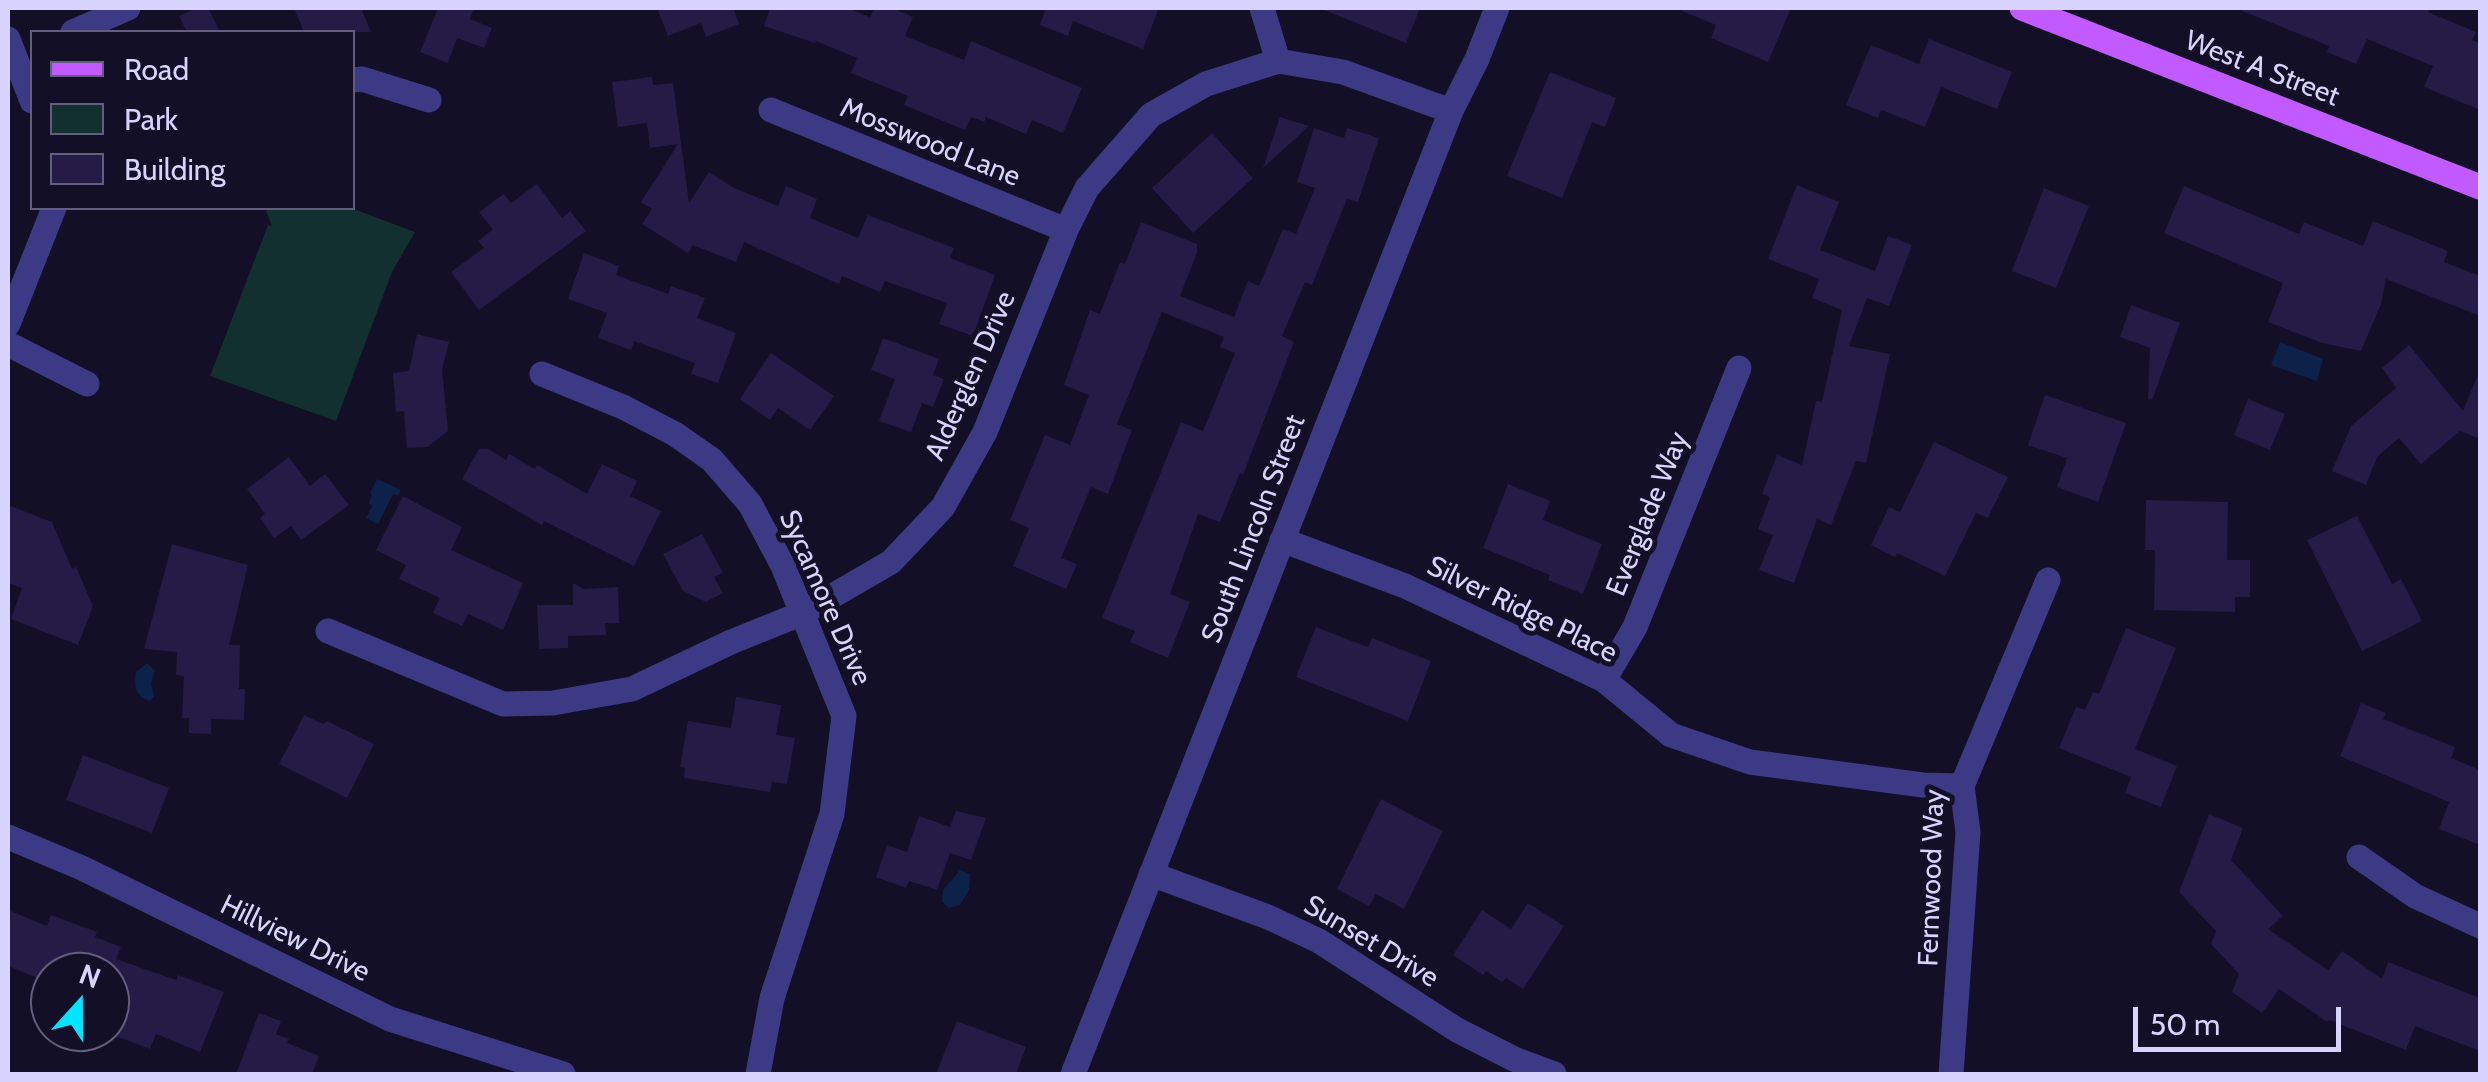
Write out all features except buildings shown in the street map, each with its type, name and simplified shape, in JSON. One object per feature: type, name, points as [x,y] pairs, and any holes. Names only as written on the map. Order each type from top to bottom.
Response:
[{"type":"main road","name":"West A Street","points":[[2022,8],[2480,187]]},
{"type":"street","points":[[77,30],[128,8]]},
{"type":"street","points":[[1262,8],[1278,61]]},
{"type":"street","name":"South Lincoln Street","points":[[1073,1074],[1451,110],[1497,8]]},
{"type":"street","points":[[16,52],[30,96]]},
{"type":"street","name":"Alderglen Drive","points":[[328,631],[503,704],[553,702],[632,689],[803,613],[891,562],[944,507],[985,432],[1066,230],[1087,188],[1151,114],[1206,84],[1278,61],[1343,72],[1451,110]]},
{"type":"street","points":[[355,80],[429,100]]},
{"type":"street","name":"Mosswood Lane","points":[[771,110],[1066,230]]},
{"type":"street","points":[[8,324],[53,210]]},
{"type":"street","points":[[8,344],[87,384]]},
{"type":"street","name":"Everglade Way","points":[[1604,680],[1635,627],[1739,368]]},
{"type":"street","name":"Sycamore Drive","points":[[542,374],[623,407],[712,460],[750,504],[783,566],[844,716],[832,814],[772,998],[758,1074]]},
{"type":"street","name":"Silver Ridge Place","points":[[1282,540],[1405,586],[1604,680],[1671,734],[1750,762],[1923,785],[1962,786]]},
{"type":"street","name":"Fernwood Way","points":[[1951,1074],[1968,832],[1962,786],[2048,580]]},
{"type":"street","name":"Hillview Drive","points":[[8,837],[82,868],[390,1019],[563,1074]]},
{"type":"street","points":[[2359,857],[2415,896],[2480,926]]},
{"type":"street","name":"Sunset Drive","points":[[1151,874],[1268,917],[1318,941],[1457,1030],[1554,1074]]},
{"type":"green space","points":[[266,210],[355,210],[415,232],[392,272],[336,421],[210,376],[268,225],[272,226]]},
{"type":"water","points":[[2280,342],[2323,359],[2317,381],[2271,365]]},
{"type":"water","points":[[377,479],[401,490],[398,495],[393,494],[378,524],[366,518]]},
{"type":"water","points":[[147,663],[155,671],[151,683],[154,696],[150,701],[138,694],[135,682],[136,672]]},
{"type":"water","points":[[960,870],[970,874],[969,890],[960,905],[949,908],[942,902],[943,890]]}]
